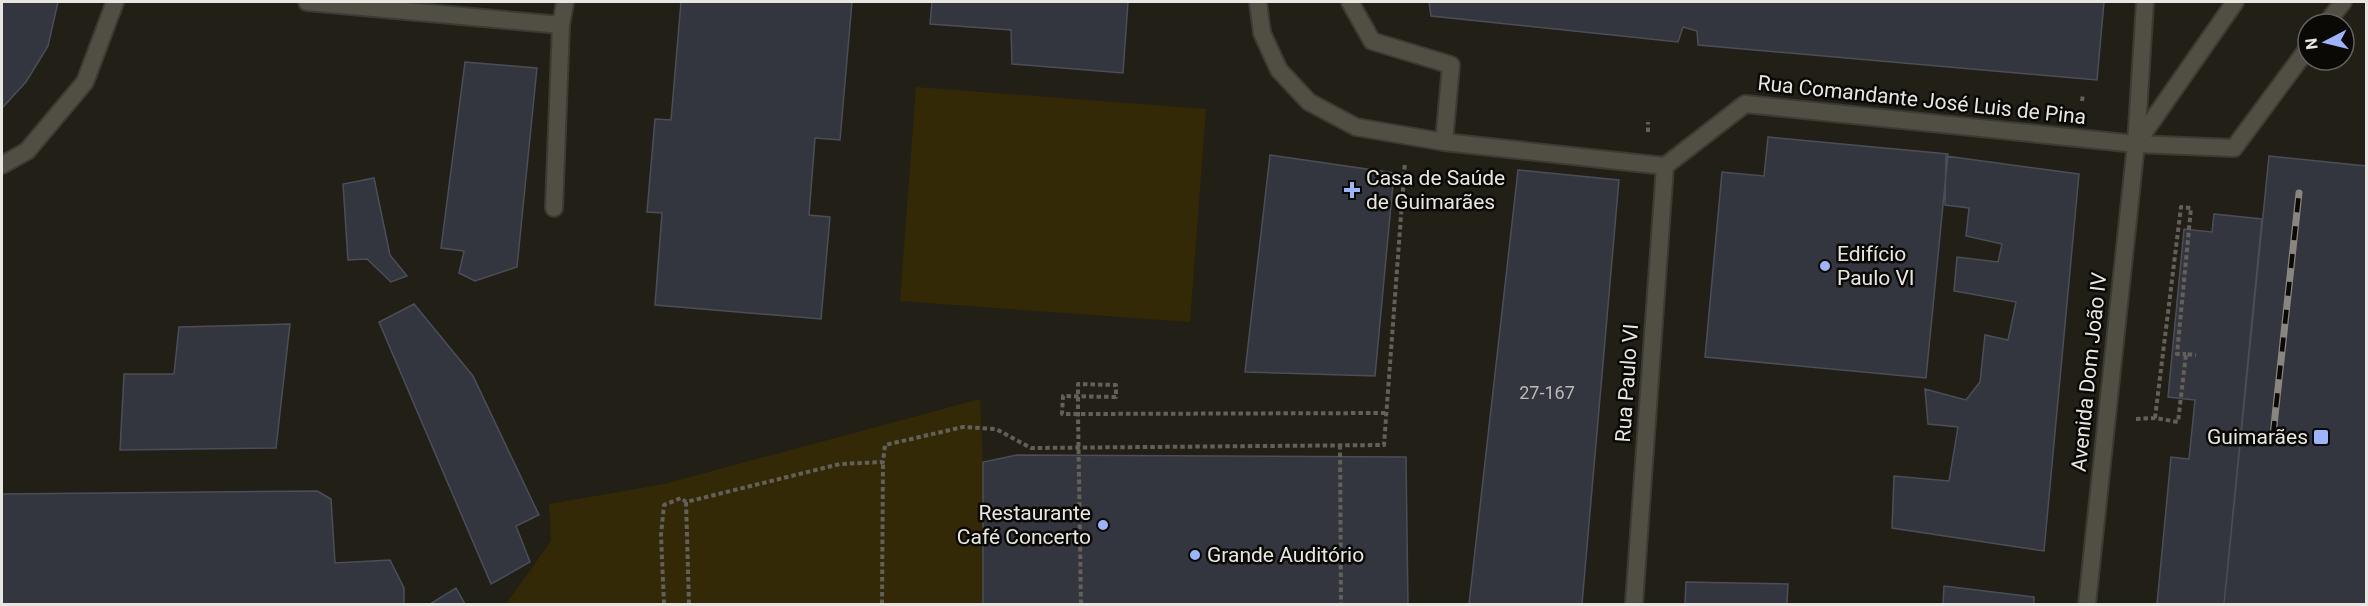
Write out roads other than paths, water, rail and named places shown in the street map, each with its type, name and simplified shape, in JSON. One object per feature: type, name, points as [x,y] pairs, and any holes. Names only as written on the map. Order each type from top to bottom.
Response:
[{"type":"street","points":[[2,165],[27,152],[85,82],[115,2]]},
{"type":"street","points":[[307,2],[561,25]]},
{"type":"street","points":[[554,208],[561,25],[565,2]]},
{"type":"street","points":[[1258,2],[1262,33],[1279,70],[1309,102],[1356,128],[1443,142],[1665,165]]},
{"type":"street","points":[[1350,2],[1372,41],[1451,65],[1443,142]]},
{"type":"street","name":"Avenida Dom João IV","points":[[2087,604],[2136,144],[2145,2]]},
{"type":"street","name":"Avenida Dom João IV","points":[[2136,144],[2235,2]]},
{"type":"street","name":"Rua Comandante José Luis de Pina","points":[[1665,165],[1745,104],[2136,144],[2234,147],[2296,64]]},
{"type":"street","name":"Rua Paulo VI","points":[[1634,604],[1665,165]]},
{"type":"railway","points":[[2273,435],[2299,193]]},
{"type":"place","name":"Casa de Saúde de Guimarães","points":[[1352,190]]},
{"type":"place","name":"Edifício Paulo VI","points":[[1825,266]]},
{"type":"place","name":"Guimarães","points":[[2321,437]]},
{"type":"place","name":"Restaurante Café Concerto","points":[[1103,525]]},
{"type":"place","name":"Grande Auditório","points":[[1195,555]]}]
